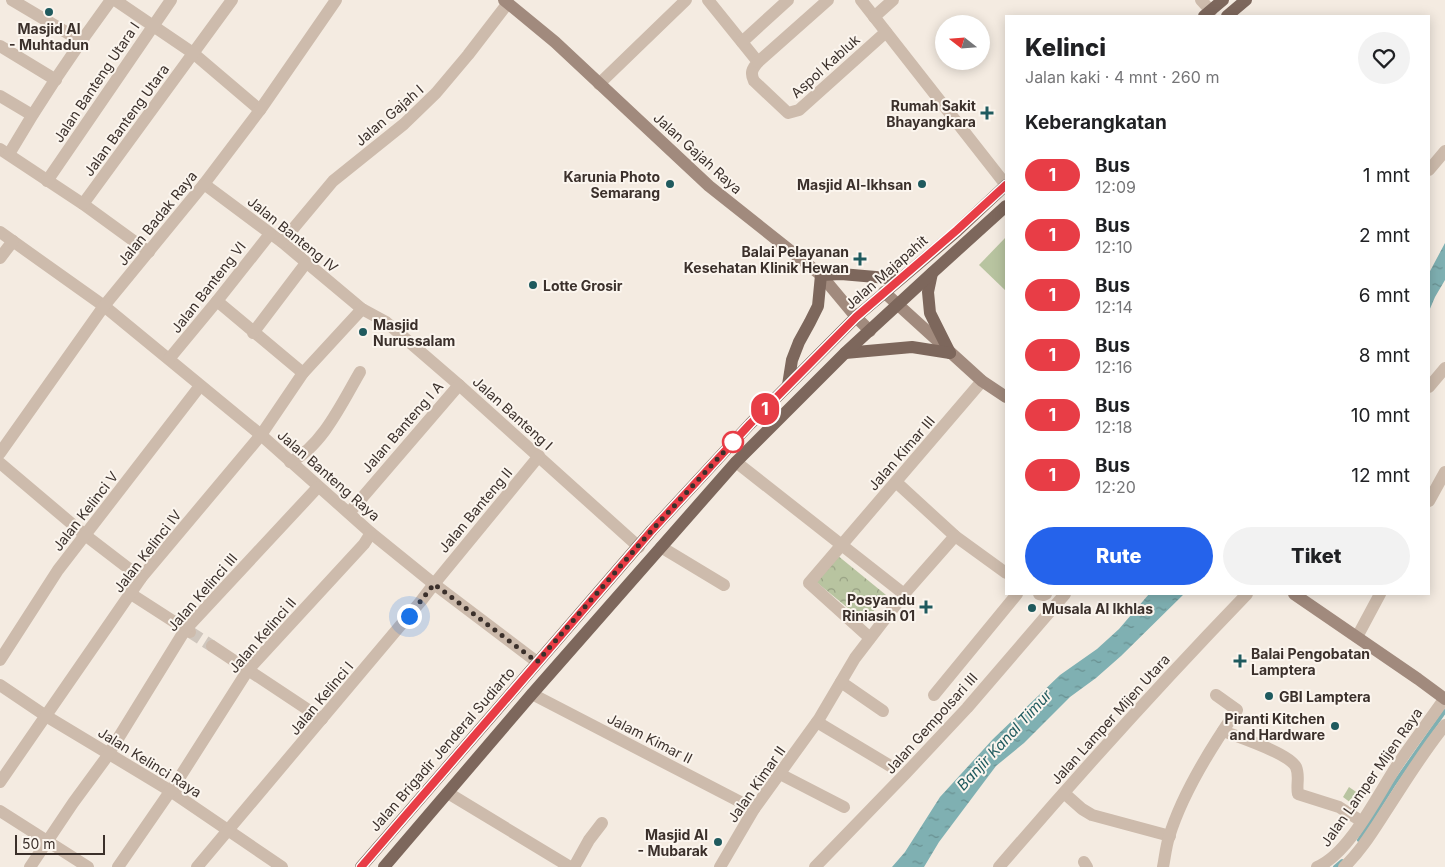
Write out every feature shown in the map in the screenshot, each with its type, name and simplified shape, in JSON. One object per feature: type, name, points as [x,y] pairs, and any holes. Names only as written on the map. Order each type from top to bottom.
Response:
[{"type":"main road","points":[[1207,13],[1223,0]]},
{"type":"main road","points":[[1228,15],[1246,0]]},
{"type":"main road","name":"Jalan Gajah Raya","points":[[506,2],[556,42],[709,186],[821,275],[870,331]]},
{"type":"main road","name":"Jalan Majapahit","points":[[788,385],[856,317],[1005,186]]},
{"type":"main road","points":[[384,867],[532,694],[736,462],[897,304],[1005,207]]},
{"type":"main road","points":[[932,273],[928,292],[930,313],[950,353]]},
{"type":"main road","points":[[788,385],[792,360],[799,342],[818,306],[821,275],[841,274],[899,279]]},
{"type":"main road","points":[[884,292],[982,381],[1005,396]]},
{"type":"main road","points":[[846,353],[912,347],[950,353]]},
{"type":"main road","name":"Jalan Brigadir Jenderal Sudiarto","points":[[361,867],[652,530],[788,385]]},
{"type":"main road","points":[[1295,595],[1445,699]]},
{"type":"main road","points":[[466,744],[479,755]]},
{"type":"street","points":[[111,0],[81,41],[32,115],[4,152],[83,204],[149,252]]},
{"type":"street","points":[[115,0],[193,53],[260,110]]},
{"type":"street","name":"Jalan Banteng Utara I","points":[[47,181],[171,0]]},
{"type":"street","name":"Jalan Banteng Utara","points":[[83,204],[232,0]]},
{"type":"street","name":"Jalan Badak Raya","points":[[0,452],[104,306],[204,184],[260,110],[336,0]]},
{"type":"street","points":[[599,84],[686,0]]},
{"type":"street","points":[[708,0],[758,62],[828,0]]},
{"type":"street","points":[[742,42],[788,0]]},
{"type":"street","points":[[862,0],[1005,184]]},
{"type":"street","points":[[874,17],[893,0]]},
{"type":"street","points":[[1201,0],[1207,13]]},
{"type":"street","points":[[17,1],[81,41]]},
{"type":"street","name":"Jalan Gajah I","points":[[282,242],[333,181],[404,124],[436,93],[468,55],[506,2]]},
{"type":"street","name":"Aspol Kabluk","points":[[758,62],[752,70],[751,75],[754,81],[788,112],[794,112],[799,110],[886,32]]},
{"type":"street","points":[[0,46],[56,80]]},
{"type":"street","points":[[0,96],[32,115]]},
{"type":"street","points":[[1430,169],[1445,151]]},
{"type":"street","name":"Jalan Banteng IV","points":[[204,184],[282,242],[362,309]]},
{"type":"street","name":"Jalan Banteng Raya","points":[[0,232],[104,306],[261,435],[318,487],[434,584],[537,662]]},
{"type":"street","name":"Jalan Banteng VI","points":[[169,359],[217,302],[270,234]]},
{"type":"street","points":[[0,258],[12,241]]},
{"type":"street","points":[[253,333],[306,263]]},
{"type":"street","points":[[217,302],[303,372]]},
{"type":"street","name":"Jalan Kelinci IV","points":[[0,782],[131,594],[140,578],[261,435],[303,372],[362,309]]},
{"type":"street","name":"Jalan Banteng I","points":[[362,309],[386,322],[539,456],[639,547]]},
{"type":"street","points":[[1436,384],[1445,368]]},
{"type":"street","points":[[290,462],[298,458],[312,445],[330,423],[360,372]]},
{"type":"street","name":"Jalan Kimar III","points":[[870,638],[808,583],[982,381]]},
{"type":"street","name":"Jalan Banteng I A","points":[[349,512],[459,385]]},
{"type":"street","name":"Jalan Kelinci V","points":[[0,660],[58,570],[200,386]]},
{"type":"street","name":"Jalan Banteng II","points":[[434,584],[539,456]]},
{"type":"street","points":[[736,462],[904,594]]},
{"type":"street","points":[[0,463],[85,535],[140,578]]},
{"type":"street","points":[[1430,499],[1445,472]]},
{"type":"street","points":[[896,482],[954,536],[1005,572]]},
{"type":"street","name":"Jalan Kelinci III","points":[[30,867],[109,753],[188,631],[318,487]]},
{"type":"street","name":"Jalan Kelinci II","points":[[118,867],[248,670],[372,533]]},
{"type":"street","name":"Jalan Kimar II","points":[[720,867],[754,809],[818,720],[855,658],[904,594],[954,536]]},
{"type":"street","points":[[660,548],[724,585]]},
{"type":"street","name":"Jalan Kelinci I","points":[[197,867],[434,584]]},
{"type":"street","points":[[131,594],[188,631]]},
{"type":"street","points":[[934,695],[1016,595]]},
{"type":"street","name":"Jalan Gempolsari III","points":[[815,867],[967,708],[1064,595]]},
{"type":"street","name":"Jalan Lamper Mijen Utara","points":[[999,867],[1187,656],[1247,595]]},
{"type":"street","points":[[1357,637],[1379,595]]},
{"type":"street","points":[[212,646],[322,719]]},
{"type":"street","points":[[841,682],[883,711]]},
{"type":"street","name":"Jalan Kelinci Raya","points":[[0,686],[169,790],[282,867]]},
{"type":"street","name":"Jalam Kimar II","points":[[532,694],[754,809]]},
{"type":"street","points":[[1163,867],[1170,836],[1203,763],[1237,710],[1216,695]]},
{"type":"street","name":"Jalan Lamper Mijen Raya","points":[[1317,867],[1332,859],[1344,847],[1360,838],[1362,821],[1406,753],[1445,699]]},
{"type":"street","points":[[818,720],[892,767]]},
{"type":"street","points":[[1344,867],[1354,858],[1360,838],[1445,725]]},
{"type":"street","points":[[1223,731],[1257,743],[1288,759],[1296,766],[1298,794],[1339,807],[1362,821]]},
{"type":"street","points":[[780,774],[844,807]]},
{"type":"street","points":[[448,793],[572,867],[602,823]]},
{"type":"street","points":[[1064,793],[1086,813],[1170,836]]},
{"type":"street","points":[[0,811],[88,867]]},
{"type":"green space","points":[[1005,238],[1005,290],[979,265]]},
{"type":"green space","points":[[837,555],[886,595],[865,622],[815,581]]},
{"type":"green space","points":[[1349,787],[1362,796],[1355,806],[1343,797]]},
{"type":"water","points":[[1445,243],[1445,280],[1430,309],[1430,271]]},
{"type":"water","name":"Banjir Kanal Timur","points":[[1148,595],[1183,595],[1121,656],[1070,697],[1024,743],[996,766],[939,842],[924,867],[892,867],[905,852],[940,797],[993,739],[1060,675],[1097,649],[1119,629]]},
{"type":"waterway","points":[[1359,840],[1394,784],[1445,711]]},
{"type":"waterway","points":[[1335,867],[1342,861]]},
{"type":"tunnel","points":[[190,632],[212,646]]},
{"type":"bus line","name":"1","points":[[361,867],[652,530],[750,424],[856,317],[1005,186]]},
{"type":"place","name":"Masjid Al - Muhtadun","points":[[49,12]]},
{"type":"place","name":"Rumah Sakit Bhayangkara","points":[[987,113]]},
{"type":"place","name":"Karunia Photo Semarang","points":[[670,184]]},
{"type":"place","name":"Masjid Al-Ikhsan","points":[[922,184]]},
{"type":"place","name":"Balai Pelayanan Kesehatan Klinik Hewan","points":[[860,259]]},
{"type":"place","name":"Lotte Grosir","points":[[533,285]]},
{"type":"place","name":"Masjid Nurussalam","points":[[363,332]]},
{"type":"place","name":"Posyandu Riniasih 01","points":[[926,607]]},
{"type":"place","name":"Musala Al Ikhlas","points":[[1032,608]]},
{"type":"place","name":"Balai Pengobatan Lamptera","points":[[1240,661]]},
{"type":"place","name":"GBI Lamptera","points":[[1269,696]]},
{"type":"place","name":"Piranti Kitchen and Hardware","points":[[1335,726]]},
{"type":"place","name":"Masjid Al - Mubarak","points":[[718,842]]},
{"type":"route","points":[[409,616],[434,584],[537,662],[652,530],[733,442]]}]
